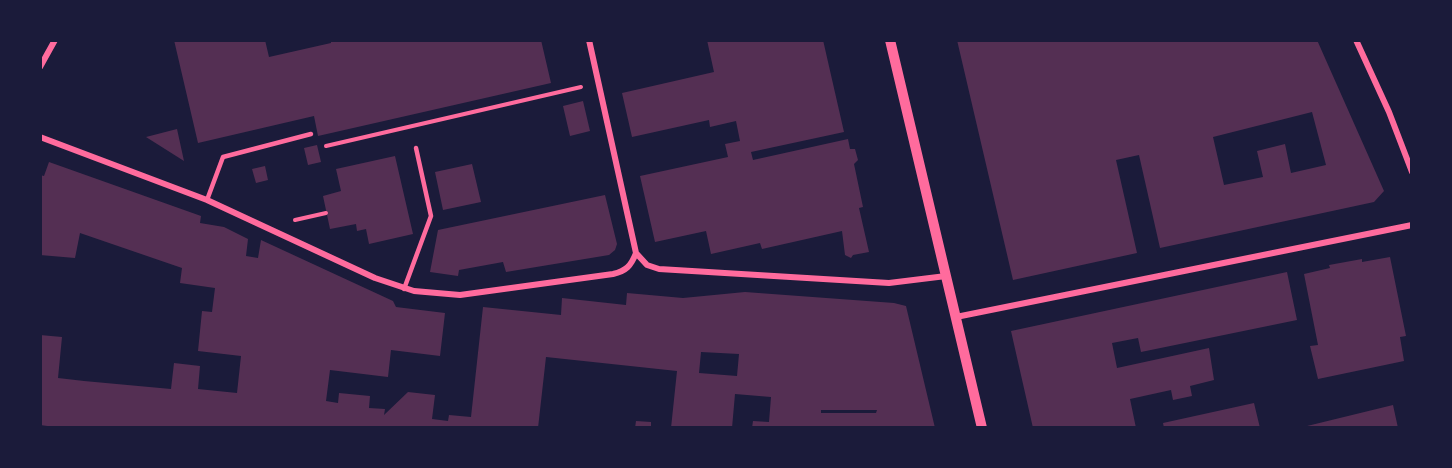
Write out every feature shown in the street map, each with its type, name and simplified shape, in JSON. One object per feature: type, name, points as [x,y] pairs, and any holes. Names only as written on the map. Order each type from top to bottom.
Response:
[{"type":"street","points":[[40,67],[55,40]]},
{"type":"street","points":[[589,40],[636,253],[648,265],[659,269],[889,283],[946,276]]},
{"type":"street","points":[[890,40],[982,428]]},
{"type":"street","points":[[1356,40],[1389,112],[1412,172]]},
{"type":"street","points":[[40,137],[207,200],[375,278],[404,289],[460,295],[613,274],[623,272],[628,268],[636,253]]},
{"type":"street","points":[[956,317],[1412,225]]},
{"type":"lane","points":[[207,200],[223,156],[312,134]]},
{"type":"lane","points":[[404,289],[431,216],[416,148]]},
{"type":"path","points":[[312,134],[327,147],[599,83]]},
{"type":"building","points":[[174,40],[265,40],[269,57],[331,43],[331,40],[541,40],[551,83],[318,136],[314,116],[198,143]]},
{"type":"building","points":[[707,40],[823,40],[844,132],[751,152],[753,160],[848,139],[850,149],[855,149],[858,160],[854,164],[863,207],[859,208],[869,252],[853,255],[851,258],[845,255],[842,231],[762,249],[760,243],[711,254],[706,231],[655,242],[640,176],[728,157],[725,144],[740,141],[736,121],[710,127],[709,120],[632,137],[622,93],[714,72]]},
{"type":"building","points":[[957,40],[1317,40],[1384,191],[1374,202],[1160,248],[1139,155],[1116,160],[1137,253],[1013,280]],"holes":[[[1312,112],[1326,165],[1291,173],[1285,144],[1257,151],[1263,177],[1224,185],[1213,137]]]},
{"type":"building","points":[[583,101],[590,131],[570,136],[563,106]]},
{"type":"building","points":[[177,129],[184,161],[146,137]]},
{"type":"building","points":[[317,145],[321,162],[308,165],[304,148]]},
{"type":"building","points":[[395,156],[413,234],[369,244],[366,229],[357,231],[356,224],[330,229],[323,196],[341,191],[336,169]]},
{"type":"building","points":[[49,162],[201,216],[200,223],[224,227],[248,239],[246,256],[258,258],[261,240],[393,301],[396,307],[445,313],[440,356],[391,350],[388,377],[330,370],[326,401],[338,403],[339,393],[370,396],[369,408],[385,409],[384,415],[408,392],[435,395],[432,419],[448,421],[449,415],[471,417],[483,307],[561,315],[562,298],[626,305],[627,293],[683,298],[745,292],[894,303],[906,306],[935,428],[752,428],[753,421],[769,422],[771,397],[735,394],[732,428],[671,428],[677,371],[546,357],[538,428],[62,428],[40,425],[40,335],[62,337],[58,378],[84,381],[171,389],[174,363],[200,366],[198,389],[237,393],[241,356],[198,351],[202,311],[212,312],[215,288],[180,283],[182,268],[80,233],[75,258],[40,255],[40,175],[44,176]],"holes":[[[701,352],[739,354],[737,376],[699,373]],[[821,410],[877,410],[876,413],[821,413]]]},
{"type":"building","points":[[472,164],[481,202],[443,210],[435,172]]},
{"type":"building","points":[[265,166],[268,180],[256,183],[252,169]]},
{"type":"building","points":[[605,195],[617,244],[615,250],[609,255],[506,272],[503,262],[459,270],[458,276],[430,272],[438,230]]},
{"type":"building","points":[[1390,257],[1406,336],[1400,337],[1404,361],[1318,379],[1310,346],[1318,345],[1304,274],[1330,268],[1329,265]]},
{"type":"building","points":[[1287,272],[1297,320],[1141,352],[1138,338],[1112,343],[1117,368],[1209,348],[1214,380],[1190,386],[1192,396],[1173,400],[1171,390],[1130,399],[1136,428],[1033,428],[1011,331]]},
{"type":"building","points":[[1254,403],[1260,428],[1164,428],[1163,423]]},
{"type":"building","points":[[1393,405],[1398,428],[1303,428],[1303,427]]},
{"type":"building","points":[[636,421],[651,422],[651,428],[635,428]]}]
